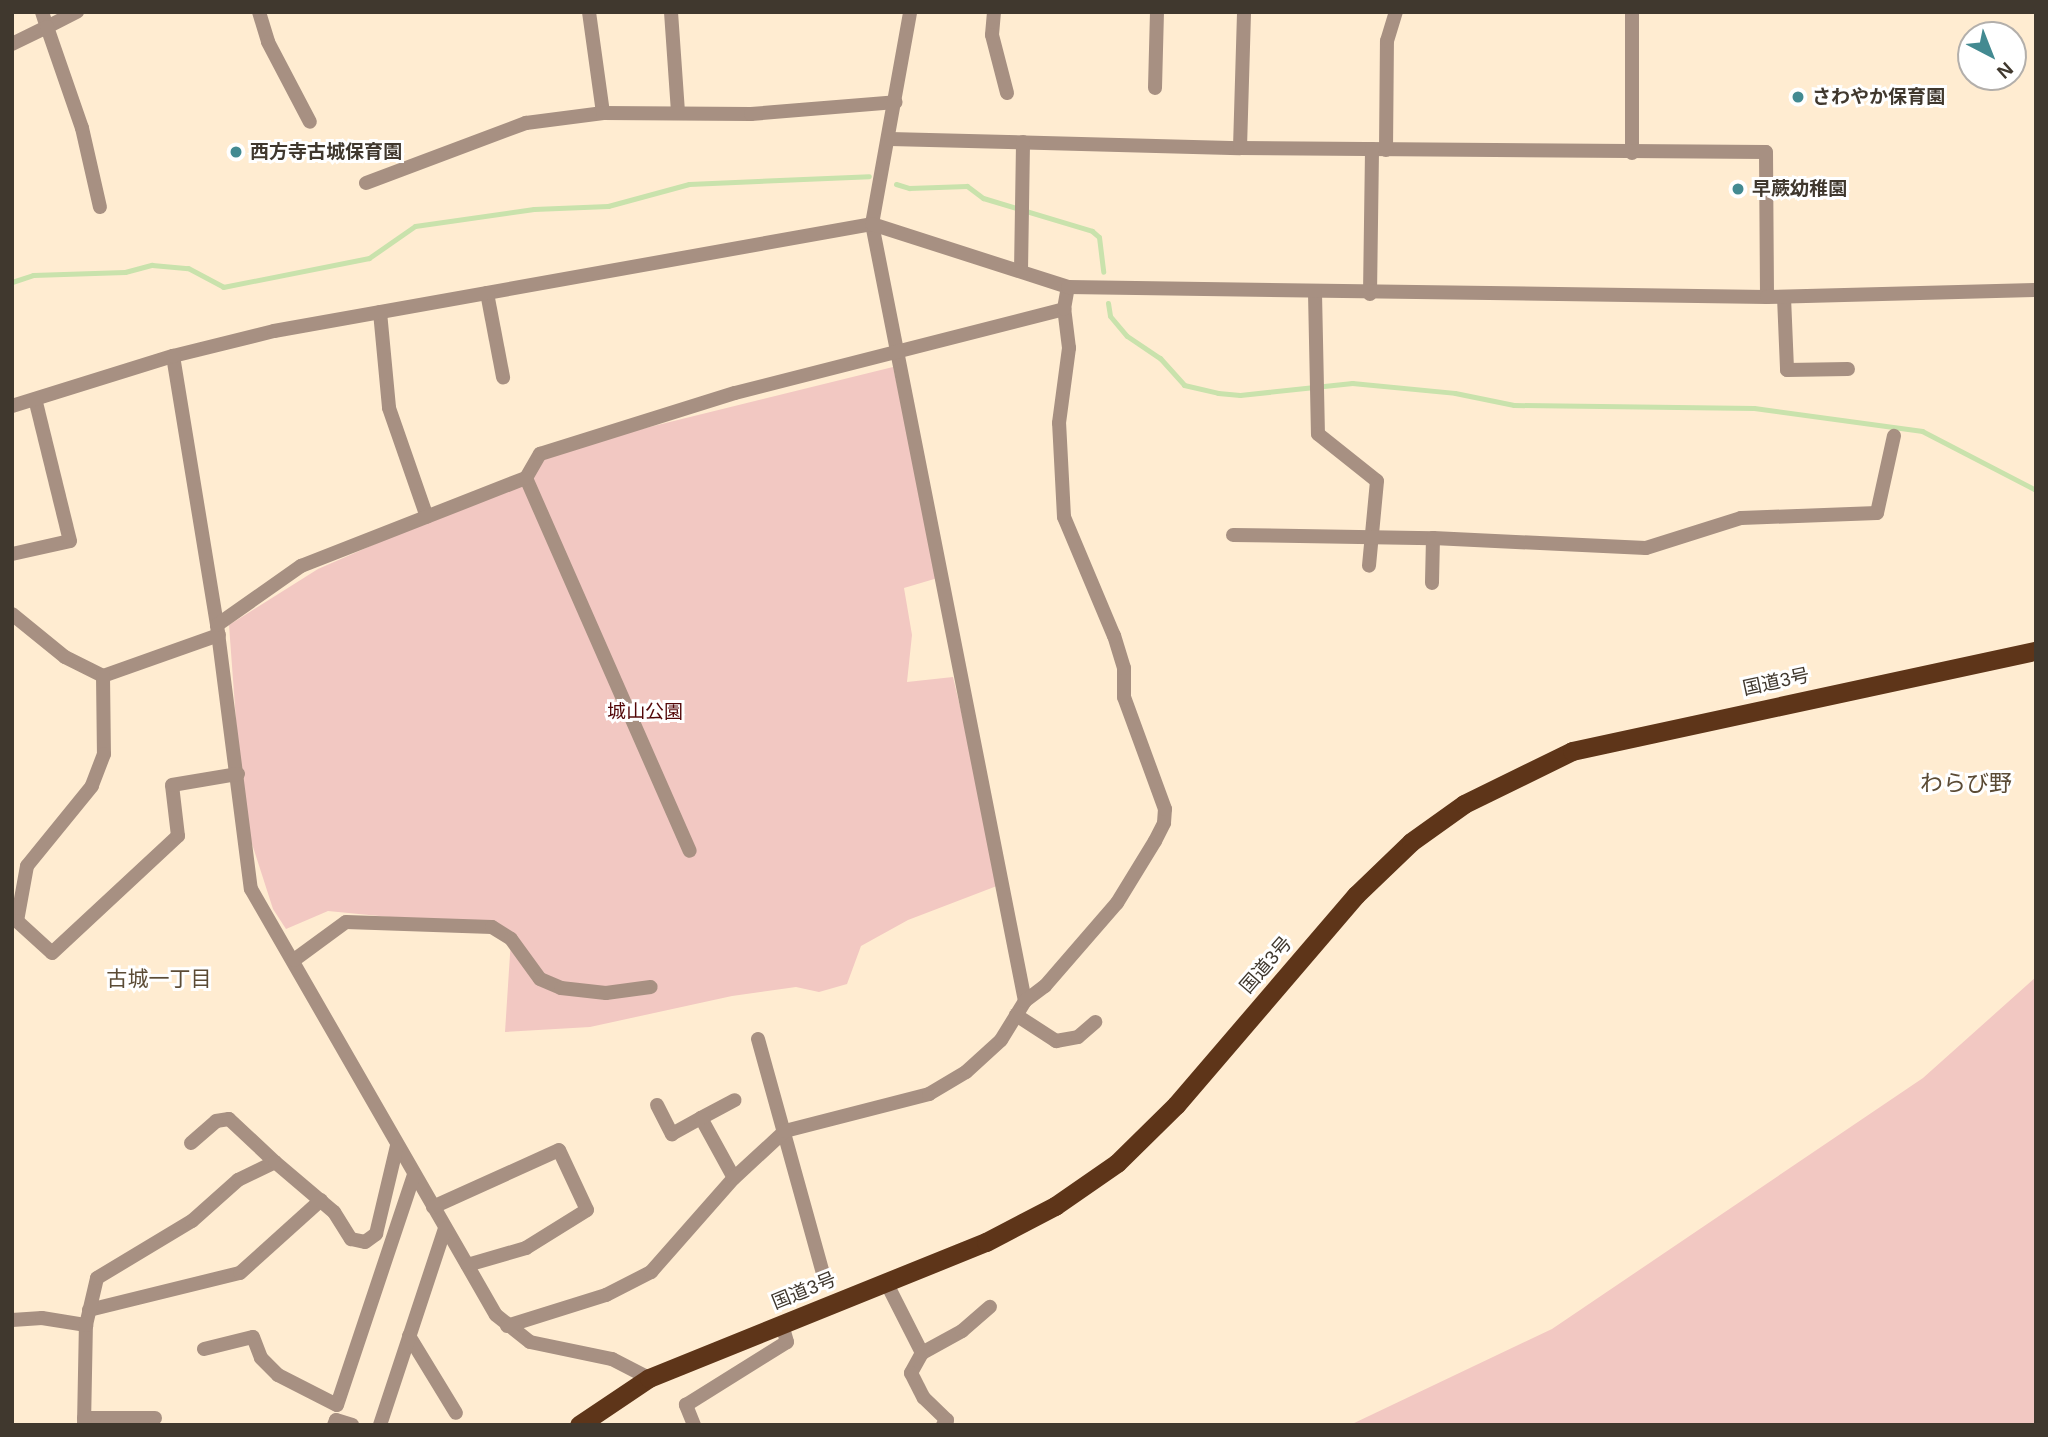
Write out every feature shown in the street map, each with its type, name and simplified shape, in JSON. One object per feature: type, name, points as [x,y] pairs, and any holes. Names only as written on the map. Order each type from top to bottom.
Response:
[{"type":"highway","name":"国道3号","points":[[579,1425],[649,1378],[986,1242],[1055,1206],[1117,1163],[1176,1105],[1356,895],[1411,842],[1464,804],[1572,751],[2036,651]]},
{"type":"street","points":[[42,12],[82,128],[100,207]]},
{"type":"street","points":[[12,44],[77,12]]},
{"type":"street","points":[[259,12],[268,42],[310,122]]},
{"type":"street","points":[[589,12],[603,113]]},
{"type":"street","points":[[670,12],[678,111]]},
{"type":"street","points":[[910,12],[890,139],[872,224],[894,350],[1025,1001]]},
{"type":"street","points":[[994,12],[992,36],[1007,93]]},
{"type":"street","points":[[1155,88],[1157,12]]},
{"type":"street","points":[[1240,148],[1244,12]]},
{"type":"street","points":[[1370,294],[1387,41],[1396,12]]},
{"type":"street","points":[[1632,12],[1632,153]]},
{"type":"street","points":[[366,183],[526,123],[603,113],[678,111],[751,114],[896,102]]},
{"type":"street","points":[[890,139],[1240,148],[1766,152],[1767,297]]},
{"type":"street","points":[[1021,271],[1023,142]]},
{"type":"street","points":[[12,406],[173,356],[274,331],[872,224],[1068,287],[1370,294],[1767,297],[2036,290]]},
{"type":"street","points":[[507,1326],[606,1295],[650,1272],[734,1178],[785,1131],[929,1094],[966,1072],[1001,1040],[1025,1001],[1045,986],[1117,903],[1164,823],[1165,809],[1124,697],[1124,668],[1117,646],[1063,517],[1059,457],[1062,381],[1069,348],[1065,309],[1068,287]]},
{"type":"street","points":[[487,293],[503,377]]},
{"type":"street","points":[[1315,293],[1318,434],[1377,481],[1369,566]]},
{"type":"street","points":[[1784,297],[1787,370],[1848,369]]},
{"type":"street","points":[[12,614],[65,657],[103,676],[218,630],[301,566],[526,478],[540,454],[735,393],[894,350],[1065,309]]},
{"type":"street","points":[[380,312],[389,408],[427,517]]},
{"type":"street","points":[[173,356],[218,630],[251,889],[445,1228],[507,1326],[530,1342],[612,1359],[649,1378]]},
{"type":"street","points":[[12,554],[70,541],[36,399]]},
{"type":"street","points":[[1233,535],[1433,538],[1646,548],[1741,517],[1877,513],[1894,436]]},
{"type":"street","points":[[526,478],[690,851]]},
{"type":"street","points":[[1432,583],[1433,538]]},
{"type":"street","points":[[103,676],[104,754],[92,786],[27,866],[18,921],[52,953],[178,836],[172,785],[238,774]]},
{"type":"street","points":[[294,960],[346,922],[492,927],[512,939],[540,979],[561,988],[606,993],[652,987]]},
{"type":"street","points":[[1016,1015],[1056,1041],[1078,1037],[1095,1021]]},
{"type":"street","points":[[758,1039],[822,1270]]},
{"type":"street","points":[[657,1105],[672,1134],[735,1100]]},
{"type":"street","points":[[701,1118],[734,1178]]},
{"type":"street","points":[[191,1143],[216,1121],[229,1119],[321,1200],[351,1239],[365,1242],[376,1234],[397,1146]]},
{"type":"street","points":[[433,1207],[559,1150],[587,1210],[526,1248],[467,1265]]},
{"type":"street","points":[[155,1418],[84,1421],[88,1317],[97,1278],[192,1221],[238,1180],[275,1161]]},
{"type":"street","points":[[336,1416],[414,1175]]},
{"type":"street","points":[[12,1320],[88,1317],[240,1273],[321,1200]]},
{"type":"street","points":[[380,1425],[445,1228]]},
{"type":"street","points":[[886,1282],[922,1353]]},
{"type":"street","points":[[943,1425],[947,1420],[924,1398],[911,1373],[922,1353],[961,1331],[990,1307]]},
{"type":"street","points":[[694,1425],[686,1405],[787,1342],[782,1324]]},
{"type":"street","points":[[409,1336],[457,1413]]},
{"type":"street","points":[[204,1349],[253,1337],[261,1358],[278,1375],[352,1425]]},
{"type":"green space","name":"城山公園","points":[[893,367],[941,577],[904,588],[912,635],[907,682],[953,677],[1002,884],[908,920],[861,946],[847,984],[819,992],[796,987],[732,996],[590,1027],[505,1032],[511,939],[492,927],[328,911],[286,929],[273,909],[243,816],[229,625],[318,569],[526,478],[540,454]]},
{"type":"green space","points":[[2036,977],[2036,1425],[1350,1425],[1552,1329],[1923,1078]]},
{"type":"waterway","points":[[12,282],[33,275],[125,272],[152,265],[188,268],[223,287],[369,258],[415,226],[534,209],[608,206],[689,184],[869,176]]},
{"type":"waterway","points":[[896,184],[909,188],[967,186],[983,198],[1092,231],[1099,237],[1103,272]]},
{"type":"waterway","points":[[1108,303],[1110,316],[1127,336],[1160,358],[1184,385],[1218,393],[1240,395],[1352,383],[1455,393],[1514,405],[1754,408],[1922,431],[2036,490]]},
{"type":"place","name":"さわやか保育園","points":[[1798,97]]},
{"type":"place","name":"西方寺古城保育園","points":[[236,152]]},
{"type":"place","name":"早蕨幼稚園","points":[[1738,189]]},
{"type":"district","name":"わらび野","points":[[1966,783]]},
{"type":"district","name":"古城一丁目","points":[[159,979]]}]
